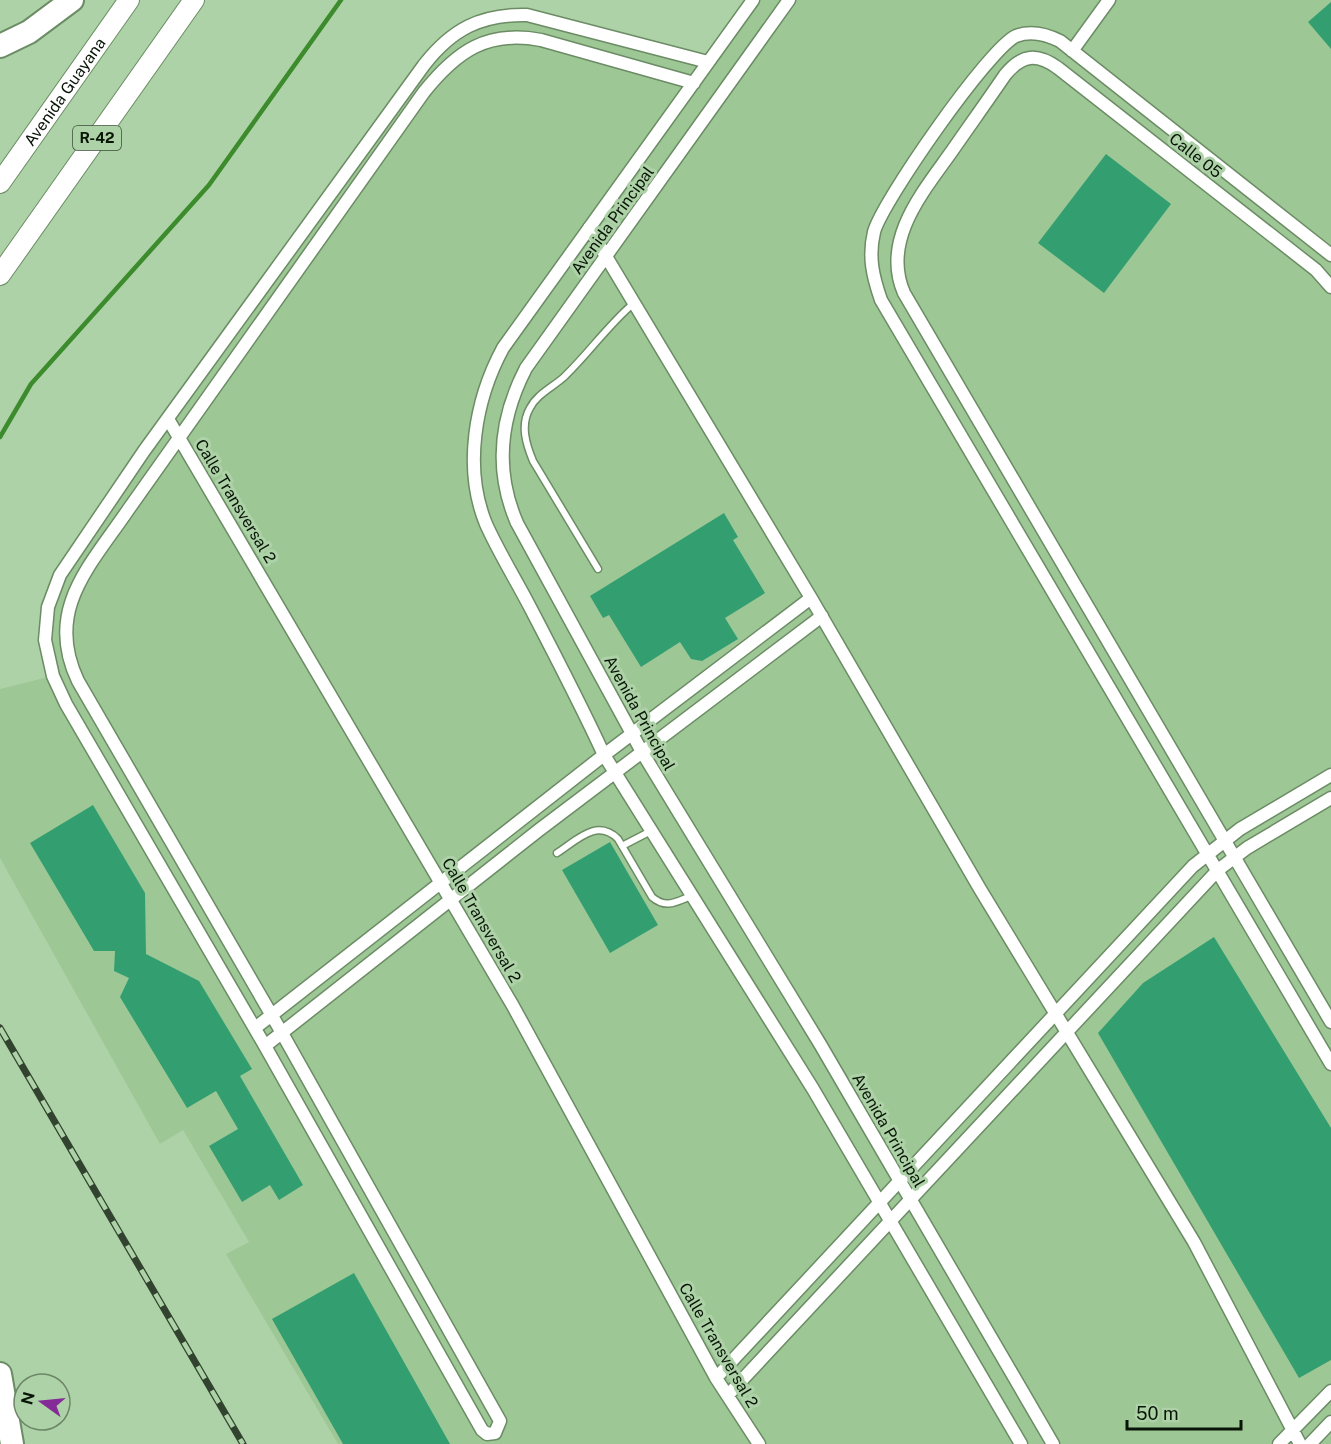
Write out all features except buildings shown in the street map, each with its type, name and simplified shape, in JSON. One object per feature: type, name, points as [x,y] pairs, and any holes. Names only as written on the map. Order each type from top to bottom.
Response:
[{"type":"highway","points":[[0,46],[29,32],[72,0]]},
{"type":"highway","points":[[0,1374],[12,1444]]},
{"type":"main road","name":"Avenida Guayana","points":[[0,183],[129,0]]},
{"type":"main road","name":"R-42","points":[[0,275],[194,0]]},
{"type":"street","name":"Avenida Principal","points":[[753,0],[496,361],[479,414],[474,461],[479,502],[485,522],[580,704],[604,755],[813,1089],[1021,1444]]},
{"type":"street","name":"Avenida Principal","points":[[789,0],[536,352],[517,386],[503,435],[504,489],[517,523],[642,752],[820,1044],[1053,1444]]},
{"type":"street","points":[[1072,51],[1109,0]]},
{"type":"street","points":[[694,83],[528,38],[495,39],[462,54],[444,68],[424,92],[179,437],[74,591],[65,625],[67,656],[78,681],[282,1033],[500,1421],[495,1433],[487,1434],[482,1430],[255,1028],[57,687],[48,658],[46,618],[60,575],[168,419],[410,84],[435,51],[451,35],[489,19],[527,15],[708,62]]},
{"type":"street","name":"Calle 05","points":[[927,378],[881,300],[871,262],[875,231],[892,197],[991,56],[1008,41],[1030,33],[1047,35],[1072,51],[1331,255]]},
{"type":"street","name":"Calle 05","points":[[947,368],[900,283],[896,264],[901,237],[918,200],[1005,75],[1020,60],[1034,56],[1058,68],[1159,146],[1316,270],[1331,287]]},
{"type":"street","points":[[1159,146],[1172,130]]},
{"type":"street","points":[[589,228],[812,598],[1067,1033],[1194,1242],[1300,1444]]},
{"type":"street","points":[[1331,1022],[947,368],[927,378],[1331,1064]]},
{"type":"street","name":"Calle Transversal 2","points":[[168,419],[513,1006],[716,1378],[759,1444]]},
{"type":"street","points":[[983,473],[1002,460]]},
{"type":"street","points":[[255,1028],[604,755],[812,598]]},
{"type":"street","points":[[265,1047],[615,772],[822,616]]},
{"type":"street","points":[[48,658],[67,656]]},
{"type":"street","points":[[104,770],[122,758]]},
{"type":"street","points":[[716,1378],[899,1180],[1208,853],[1225,839],[1331,775]]},
{"type":"street","points":[[728,1395],[821,1298],[1218,870],[1235,856],[1331,798]]},
{"type":"street","points":[[192,922],[210,910]]},
{"type":"street","points":[[807,1279],[821,1298]]},
{"type":"street","points":[[1279,1444],[1331,1391]]},
{"type":"street","points":[[1310,1444],[1331,1422]]},
{"type":"lane","points":[[598,569],[533,461],[525,442],[524,428],[529,409],[536,399],[562,378],[611,323],[635,303]]},
{"type":"lane","points":[[557,853],[593,830],[611,832],[658,903],[674,903],[691,896]]},
{"type":"lane","points":[[622,846],[651,831]]},
{"type":"shaded area","points":[[753,0],[1331,0],[1331,1444],[338,1444],[226,1254],[249,1242],[183,1130],[160,1144],[0,858],[0,689],[52,676],[47,651],[55,584],[443,42],[506,16],[708,62]]},
{"type":"waterway","points":[[0,437],[31,384],[209,185],[341,0]]},
{"type":"railway","points":[[0,1028],[243,1444]]}]
